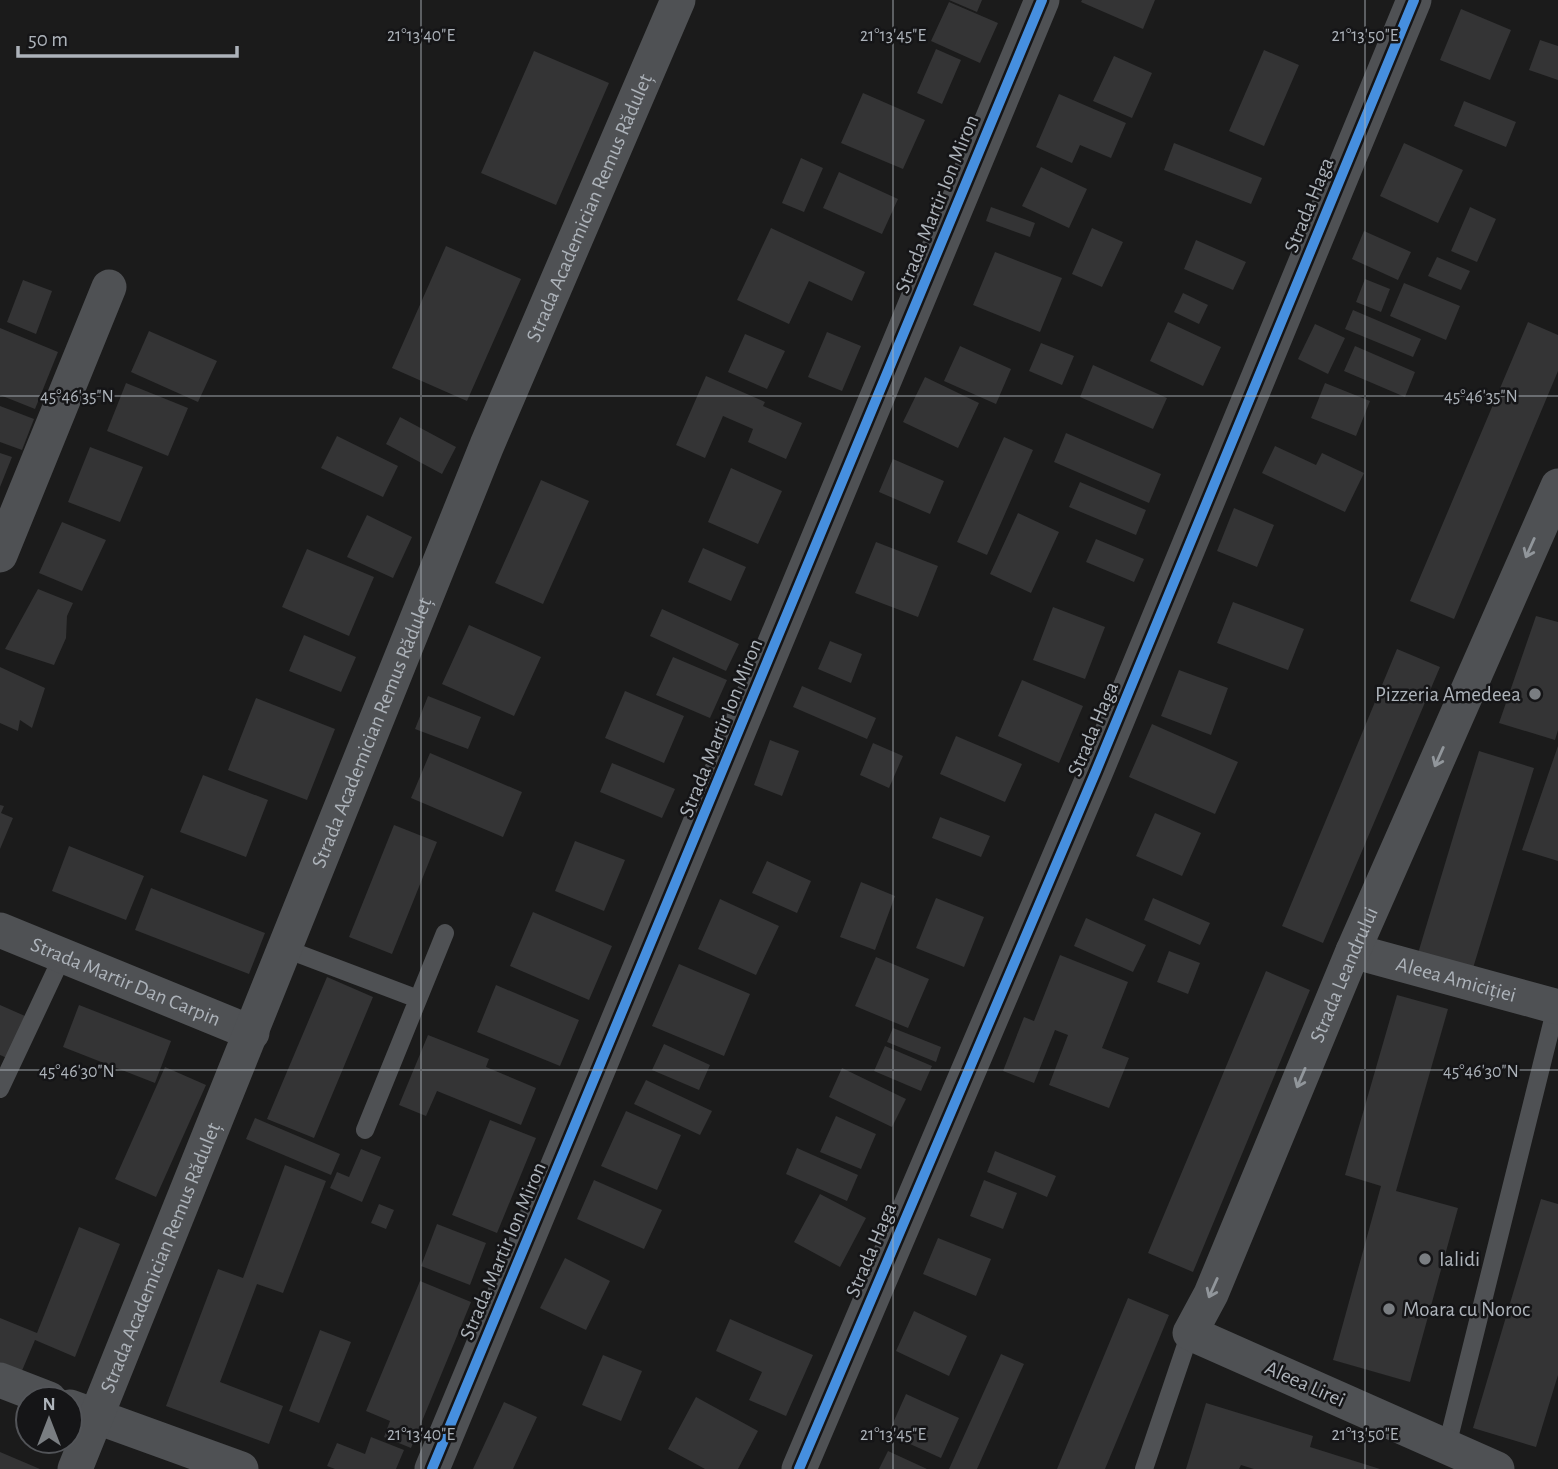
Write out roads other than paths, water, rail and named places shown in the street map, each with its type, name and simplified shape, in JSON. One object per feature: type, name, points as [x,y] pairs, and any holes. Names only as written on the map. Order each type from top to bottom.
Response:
[{"type":"street","name":"Strada Academician Remus Răduleț","points":[[84,1410],[252,1032],[487,445],[678,0]]},
{"type":"street","name":"Strada Martir Ion Miron","points":[[432,1469],[1042,0]]},
{"type":"street","name":"Strada Haga","points":[[799,1469],[1096,771],[1414,0]]},
{"type":"street","points":[[0,555],[109,286]]},
{"type":"street","name":"Strada Leandrului","points":[[1190,1333],[1211,1294],[1353,951],[1558,486]]},
{"type":"street","name":"Strada Martir Dan Carpin","points":[[0,930],[252,1032]]},
{"type":"street","name":"Aleea Amiciției","points":[[1353,951],[1557,1007]]},
{"type":"street","name":"Aleea Lirei","points":[[1190,1333],[1497,1469]]},
{"type":"street","points":[[84,1412],[242,1469]]},
{"type":"lane","points":[[365,1130],[445,933]]},
{"type":"lane","points":[[286,949],[418,999]]},
{"type":"lane","points":[[0,1089],[63,955]]},
{"type":"lane","points":[[1447,1446],[1557,1007]]},
{"type":"lane","name":"Strada Leandrului","points":[[1144,1469],[1190,1333]]},
{"type":"place","name":"Pizzeria Amedeea","points":[[1535,694]]},
{"type":"place","name":"Ialidi","points":[[1425,1259]]},
{"type":"place","name":"Moara cu Noroc","points":[[1389,1309]]}]
